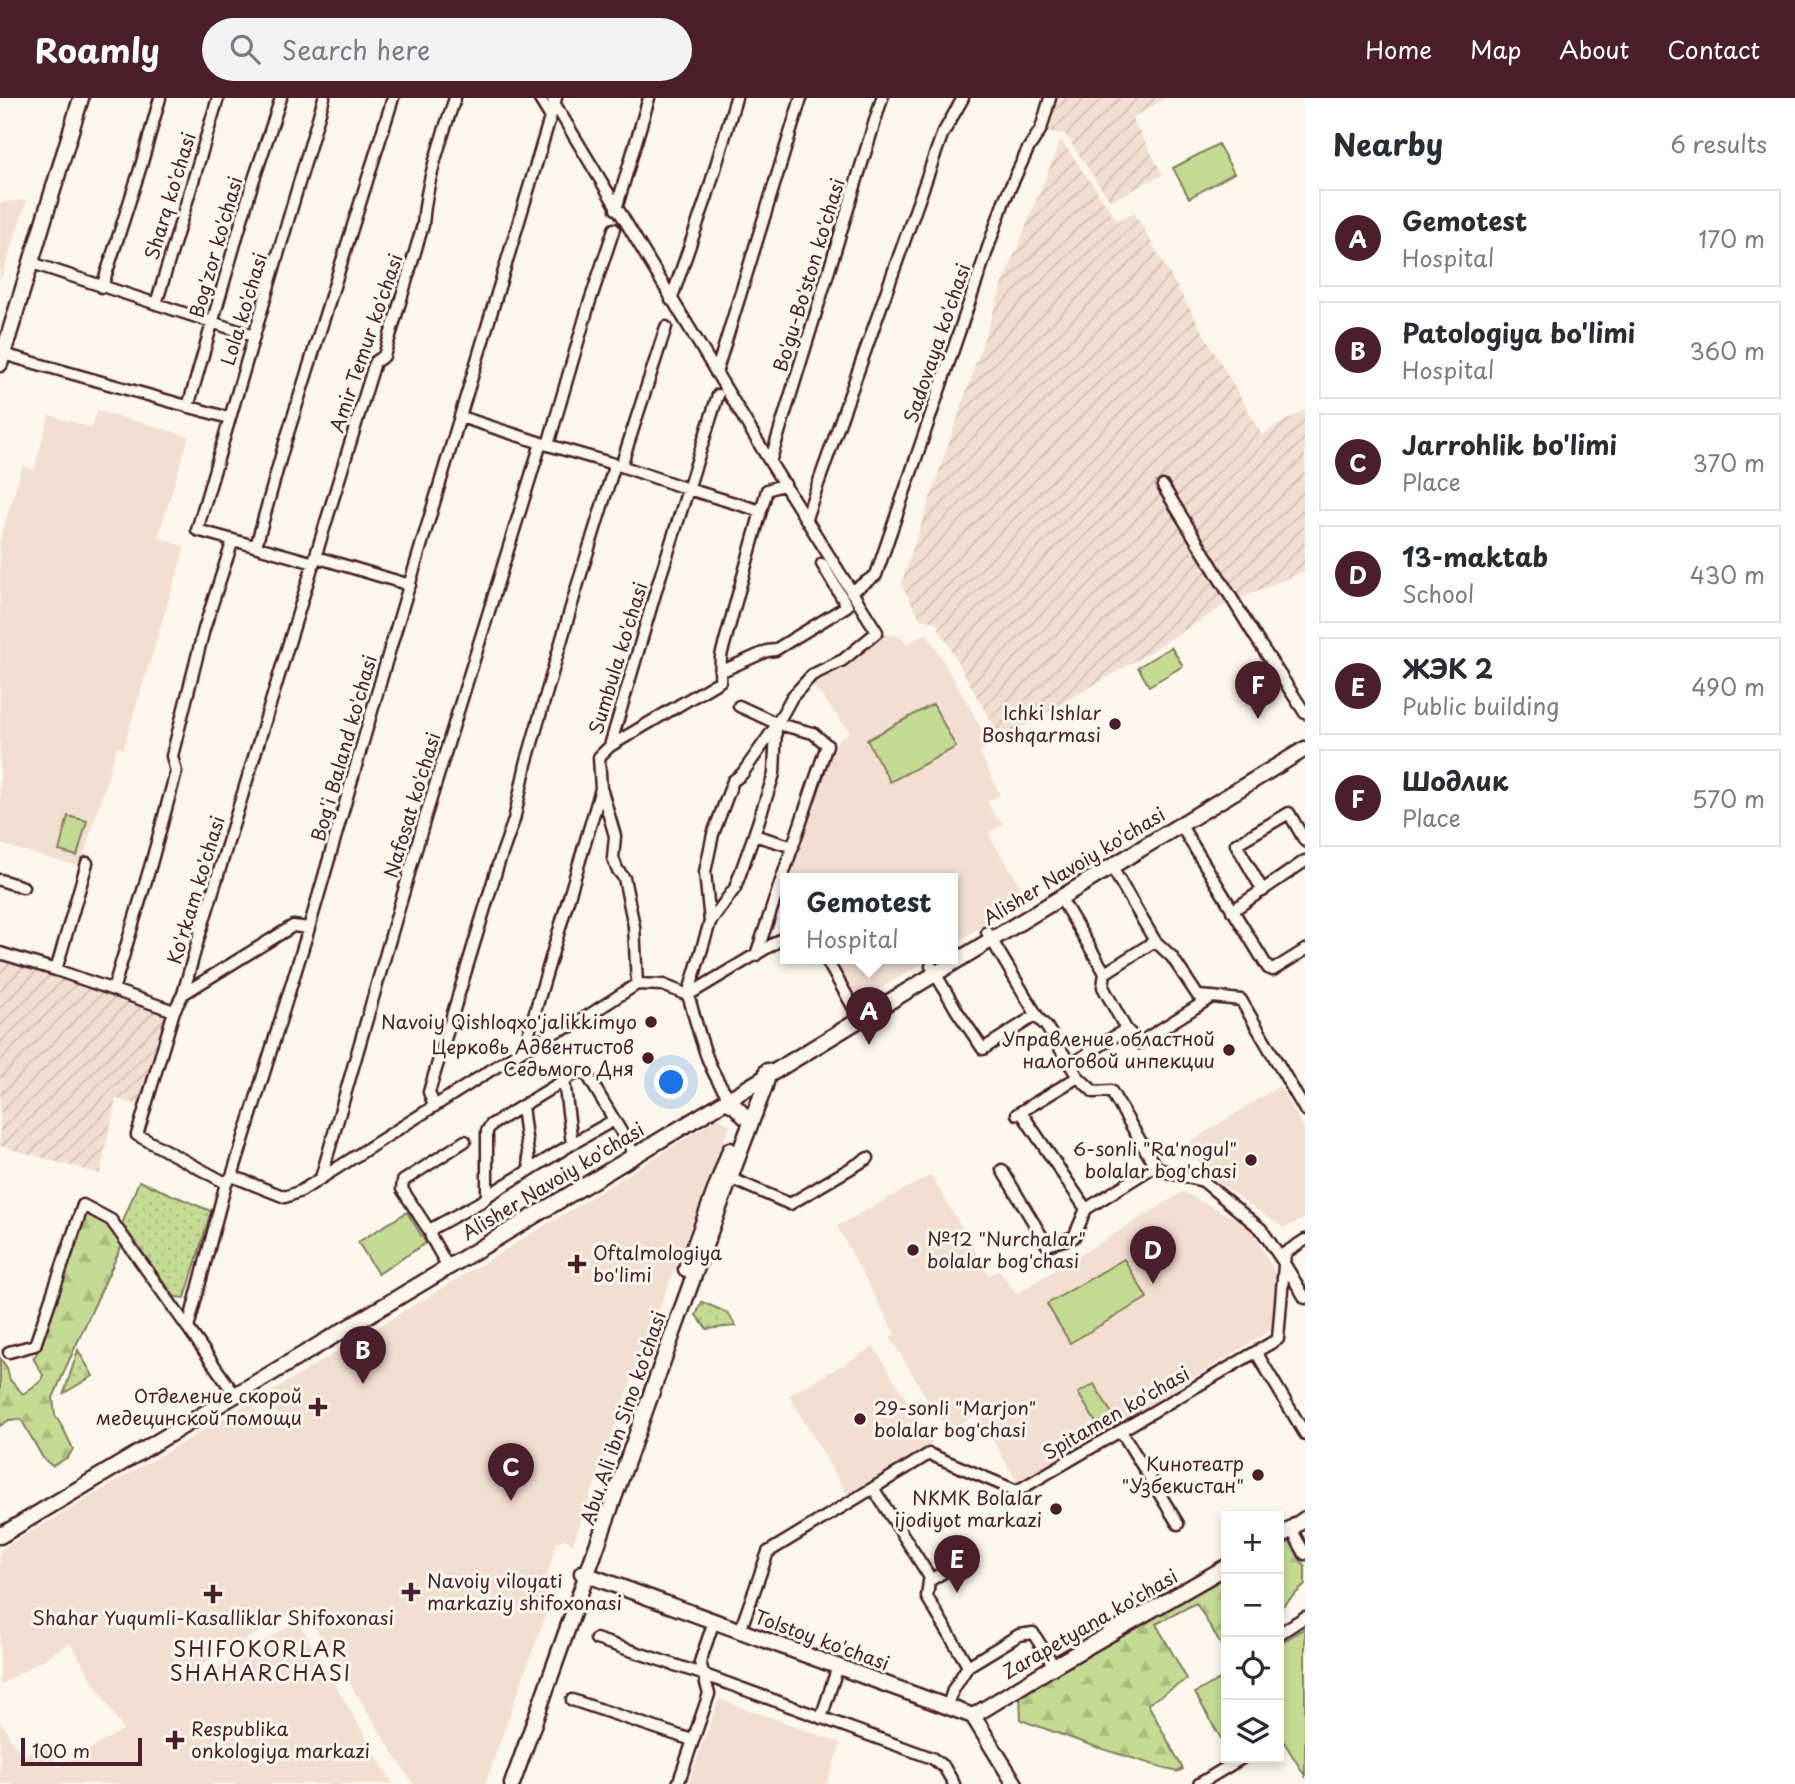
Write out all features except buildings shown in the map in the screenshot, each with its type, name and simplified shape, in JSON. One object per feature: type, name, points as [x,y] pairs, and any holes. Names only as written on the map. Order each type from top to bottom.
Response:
[{"type":"main road","points":[[2,359],[81,98]]},
{"type":"main road","name":"Alisher Navoiy ko'chasi","points":[[958,953],[1305,738]]},
{"type":"main road","name":"Alisher Navoiy ko'chasi","points":[[958,950],[1059,897],[1305,750]]},
{"type":"main road","name":"Alisher Navoiy ko'chasi","points":[[0,1526],[233,1391],[726,1097],[856,1012],[936,966]]},
{"type":"main road","name":"Alisher Navoiy ko'chasi","points":[[762,1073],[936,966]]},
{"type":"main road","name":"Abu Ali ibn Sino ko'chasi","points":[[725,1176],[744,1116],[762,1073]]},
{"type":"main road","name":"Abu Ali ibn Sino ko'chasi","points":[[512,1784],[701,1227],[765,1086],[762,1073]]},
{"type":"main road","points":[[726,1097],[744,1116]]},
{"type":"main road","name":"Alisher Navoiy ko'chasi","points":[[0,1536],[233,1391]]},
{"type":"main road","points":[[1285,1533],[1305,1519]]},
{"type":"main road","name":"Zarapetyana ko'chasi","points":[[973,1716],[1221,1570]]},
{"type":"main road","name":"Abu Ali ibn Sino ko'chasi","points":[[505,1784],[585,1574]]},
{"type":"main road","name":"Tolstoy ko'chasi","points":[[585,1574],[973,1716]]},
{"type":"main road","points":[[973,1716],[1015,1784]]},
{"type":"street","points":[[102,287],[160,98]]},
{"type":"street","name":"Sharq ko'chasi","points":[[156,304],[218,98]]},
{"type":"street","name":"Bog'zor ko'chasi","points":[[188,407],[251,188],[281,98]]},
{"type":"street","name":"Lola ko'chasi","points":[[233,541],[197,530],[324,98]]},
{"type":"street","points":[[256,546],[283,449],[393,98]]},
{"type":"street","name":"Amir Temur ko'chasi","points":[[315,560],[375,362],[384,356],[392,330],[423,225],[433,166],[455,98]]},
{"type":"street","points":[[539,98],[550,116]]},
{"type":"street","points":[[616,209],[649,98]]},
{"type":"street","points":[[671,300],[707,196],[736,98]]},
{"type":"street","points":[[716,373],[801,98]]},
{"type":"street","name":"Bo'gu-Bo'ston ko'chasi","points":[[770,462],[882,98]]},
{"type":"street","points":[[806,518],[942,135],[963,98]]},
{"type":"street","name":"Sadovaya ko'chasi","points":[[851,592],[876,575],[1004,201],[1028,149],[1041,129],[1051,98]]},
{"type":"street","points":[[553,100],[671,300],[877,632],[843,660],[813,675],[792,697],[777,725],[742,774],[733,781],[713,834],[705,873],[710,922]]},
{"type":"street","name":"Bog'i Baland ko'chasi","points":[[188,1328],[229,1180],[309,928],[553,100]]},
{"type":"street","name":"Nafosat ko'chasi","points":[[321,1178],[425,818],[614,229]]},
{"type":"street","points":[[32,263],[254,336]]},
{"type":"street","points":[[435,1106],[429,1092],[514,820],[526,765],[572,603],[666,327]]},
{"type":"street","points":[[2,359],[229,418]]},
{"type":"street","name":"Sumbula ko'chasi","points":[[524,1049],[601,789],[599,757],[610,746],[718,395]]},
{"type":"street","points":[[461,417],[761,511]]},
{"type":"street","points":[[610,746],[720,681],[721,656],[767,490],[785,484]]},
{"type":"street","points":[[1163,486],[1255,638],[1305,713]]},
{"type":"street","points":[[113,990],[176,772],[172,756],[204,629],[233,541],[410,585]]},
{"type":"street","name":"Ko'rkam ko'chasi","points":[[229,1180],[137,1135],[174,1010],[183,994],[315,560]]},
{"type":"street","points":[[720,671],[775,650],[847,606],[822,564]]},
{"type":"street","points":[[739,706],[777,725],[813,733],[827,745],[787,873]]},
{"type":"street","points":[[726,1097],[703,1045],[688,995],[710,922],[735,888],[775,774],[777,725]]},
{"type":"street","points":[[601,789],[615,836],[613,858],[624,878],[634,926],[637,984]]},
{"type":"street","points":[[1263,891],[1236,844],[1289,813],[1305,841]]},
{"type":"street","points":[[1180,824],[1268,968],[1273,970],[1305,950]]},
{"type":"street","points":[[754,835],[793,847]]},
{"type":"street","points":[[1233,911],[1305,861]]},
{"type":"street","points":[[56,970],[87,863]]},
{"type":"street","points":[[1111,866],[1155,941],[1172,957],[1198,996],[1241,1000],[1305,1110]]},
{"type":"street","points":[[0,880],[23,887]]},
{"type":"street","points":[[755,955],[780,897]]},
{"type":"street","points":[[1059,897],[1105,973],[1103,987],[1126,1029],[1139,1043],[1212,997]]},
{"type":"street","points":[[183,994],[293,926],[309,928]]},
{"type":"street","points":[[989,935],[1036,1015],[1046,1026],[1078,1077],[1094,1092],[1111,1091],[1155,1166],[1170,1173],[1203,1181],[1261,1228],[1305,1298]]},
{"type":"street","points":[[688,995],[780,940]]},
{"type":"street","points":[[1105,973],[1155,941]]},
{"type":"street","points":[[0,953],[174,1010]]},
{"type":"street","points":[[829,964],[856,1012]]},
{"type":"street","points":[[936,966],[957,1011],[983,1049],[1036,1015]]},
{"type":"street","points":[[229,1180],[285,1197],[301,1191],[524,1049],[572,1026],[637,984],[663,985],[688,995]]},
{"type":"street","points":[[1070,1065],[1126,1029]]},
{"type":"street","points":[[487,1196],[486,1131],[491,1125],[576,1073],[588,1076],[632,1151]]},
{"type":"street","points":[[1078,1077],[1019,1113],[1086,1209]]},
{"type":"street","points":[[564,1080],[572,1144]]},
{"type":"street","points":[[522,1106],[530,1170]]},
{"type":"street","points":[[430,1232],[433,1227],[614,1120]]},
{"type":"street","points":[[446,1264],[430,1237],[430,1232],[402,1189],[403,1181],[465,1141]]},
{"type":"street","points":[[725,1176],[790,1204],[868,1158]]},
{"type":"street","points":[[1002,1170],[1047,1245],[1074,1237],[1086,1209],[1155,1166]]},
{"type":"street","points":[[9,1352],[36,1345],[83,1205],[111,1220],[233,1391]]},
{"type":"street","points":[[1284,1263],[1285,1253],[1305,1240]]},
{"type":"street","name":"Spitamen ko'chasi","points":[[740,1630],[768,1552],[929,1454],[1017,1491],[1278,1339],[1284,1263]]},
{"type":"street","points":[[1256,1352],[1305,1434]]},
{"type":"street","points":[[1121,1431],[1178,1524]]},
{"type":"street","points":[[873,1488],[930,1580],[927,1597],[968,1666]]},
{"type":"street","points":[[1285,1533],[1305,1553]]},
{"type":"street","points":[[930,1580],[952,1567],[971,1565]]},
{"type":"street","points":[[1284,1631],[1305,1617]]},
{"type":"street","points":[[678,1784],[709,1693],[700,1662],[714,1621]]},
{"type":"street","points":[[948,1706],[953,1690],[968,1666],[1019,1635],[1033,1633],[1054,1666]]},
{"type":"street","points":[[596,1639],[702,1674],[932,1758],[944,1767],[954,1784]]},
{"type":"street","points":[[821,1718],[838,1666]]},
{"type":"street","points":[[572,1700],[692,1740]]},
{"type":"street","points":[[1199,1784],[1234,1763]]},
{"type":"shaded area","points":[[1057,98],[1166,98],[1132,118],[1163,175],[1110,201],[1065,134],[1046,132]]},
{"type":"shaded area","points":[[1061,140],[1118,221],[1134,212],[1262,435],[1305,409],[1305,571],[1223,606],[1001,740],[935,621],[921,620],[901,584],[1005,277]]},
{"type":"shaded area","points":[[27,200],[0,282],[0,203]]},
{"type":"shaded area","points":[[97,410],[189,436],[158,537],[185,547],[123,749],[117,747],[80,867],[0,844],[0,540],[22,467],[34,470],[49,415],[92,428]]},
{"type":"shaded area","points":[[927,633],[991,745],[980,752],[1000,795],[987,802],[1003,824],[988,834],[1028,898],[958,941],[958,873],[790,873],[837,741],[850,732],[811,683],[884,634],[901,636],[908,644]]},
{"type":"shaded area","points":[[0,960],[169,1014],[141,1105],[116,1099],[100,1174],[0,1146]]},
{"type":"shaded area","points":[[836,964],[921,964],[857,1003]]},
{"type":"shaded area","name":"6-sonli \"Ra'nogul\" bolalar bog'chasi","points":[[1279,1086],[1305,1130],[1305,1218],[1284,1228],[1208,1176],[1187,1144]]},
{"type":"shaded area","points":[[718,1118],[730,1125],[634,1374],[573,1544],[564,1538],[556,1543],[544,1590],[553,1594],[485,1784],[413,1784],[302,1607],[194,1669],[201,1678],[298,1621],[393,1784],[0,1784],[0,1721],[22,1757],[44,1743],[58,1767],[123,1730],[70,1643],[0,1685],[0,1550],[251,1402],[265,1425],[278,1416],[266,1395]]},
{"type":"shaded area","points":[[931,1175],[989,1275],[999,1270],[1016,1294],[1183,1192],[1249,1225],[1276,1275],[1271,1330],[1019,1485],[977,1414],[947,1432],[890,1337],[895,1334],[837,1226]]},
{"type":"shaded area","name":"29-sonli \"Marjon\" bolalar bog'chasi","points":[[874,1347],[933,1443],[847,1494],[789,1395]]},
{"type":"shaded area","points":[[719,1699],[841,1743],[826,1784],[688,1784]]},
{"type":"green space","points":[[1218,144],[1234,173],[1189,198],[1173,168]]},
{"type":"green space","points":[[1171,647],[1183,666],[1149,686],[1138,667]]},
{"type":"green space","points":[[933,704],[956,747],[890,782],[867,740]]},
{"type":"green space","points":[[68,816],[87,821],[77,856],[59,851]]},
{"type":"green space","points":[[139,1181],[211,1211],[185,1298],[175,1297],[122,1224]]},
{"type":"green space","points":[[86,1211],[108,1224],[122,1245],[53,1398],[55,1415],[73,1449],[68,1457],[52,1466],[43,1458],[21,1419],[9,1420],[0,1426],[0,1358],[7,1368],[10,1380],[23,1394],[41,1381],[43,1375],[33,1358]]},
{"type":"green space","points":[[407,1212],[426,1243],[378,1274],[358,1242]]},
{"type":"green space","points":[[1124,1259],[1147,1298],[1070,1343],[1047,1304]]},
{"type":"green space","points":[[702,1302],[728,1313],[736,1326],[707,1329],[696,1315]]},
{"type":"green space","points":[[78,1350],[93,1376],[64,1393]]},
{"type":"green space","points":[[1094,1384],[1114,1417],[1098,1426],[1078,1393]]},
{"type":"green space","points":[[1290,1542],[1305,1567],[1305,1585],[1284,1604],[1284,1574],[1284,1545]]},
{"type":"green space","points":[[1221,1571],[1221,1645],[1196,1603],[1156,1624],[1187,1679],[1148,1704],[1183,1769],[1177,1772],[1021,1720],[1020,1693]]},
{"type":"green space","points":[[1305,1628],[1305,1776],[1284,1742],[1284,1641]]},
{"type":"green space","points":[[1221,1678],[1221,1738],[1195,1693]]},
{"type":"place","name":"Шодлик","points":[[1258,719]]},
{"type":"place","name":"Ichki Ishlar Boshqarmasi","points":[[1115,724]]},
{"type":"place","name":"Navoiy Qishloqxo'jalikkimyo","points":[[651,1022]]},
{"type":"place","name":"Gemotest","points":[[869,1045]]},
{"type":"place","name":"Управление областной налоговой инпекции","points":[[1229,1050]]},
{"type":"place","name":"Церковь Адвентистов Седьмого Дня","points":[[648,1058]]},
{"type":"place","name":"6-sonli \"Ra'nogul\" bolalar bog'chasi","points":[[1251,1160]]},
{"type":"place","name":"№12 \"Nurchalar\" bolalar bog'chasi","points":[[913,1250]]},
{"type":"place","name":"Oftalmologiya bo'limi","points":[[577,1264]]},
{"type":"place","name":"13-maktab","points":[[1153,1284]]},
{"type":"place","name":"Patologiya bo'limi","points":[[363,1384]]},
{"type":"place","name":"Отделение скорой медецинской помощи","points":[[318,1407]]},
{"type":"place","name":"29-sonli \"Marjon\" bolalar bog'chasi","points":[[860,1419]]},
{"type":"place","name":"Кинотеатр \"Узбекистан\"","points":[[1258,1475]]},
{"type":"place","name":"Jarrohlik bo'limi","points":[[511,1501]]},
{"type":"place","name":"NKMK Bolalar ijodiyot markazi","points":[[1056,1509]]},
{"type":"place","name":"Navoiy viloyati markaziy shifoxonasi","points":[[411,1592]]},
{"type":"place","name":"ЖЭК 2","points":[[957,1593]]},
{"type":"place","name":"Shahar Yuqumli-Kasalliklar Shifoxonasi","points":[[213,1594]]},
{"type":"place","name":"Respublika onkologiya markazi","points":[[175,1740]]},
{"type":"district","name":"SHIFOKORLAR SHAHARCHASI","points":[[261,1662]]}]
